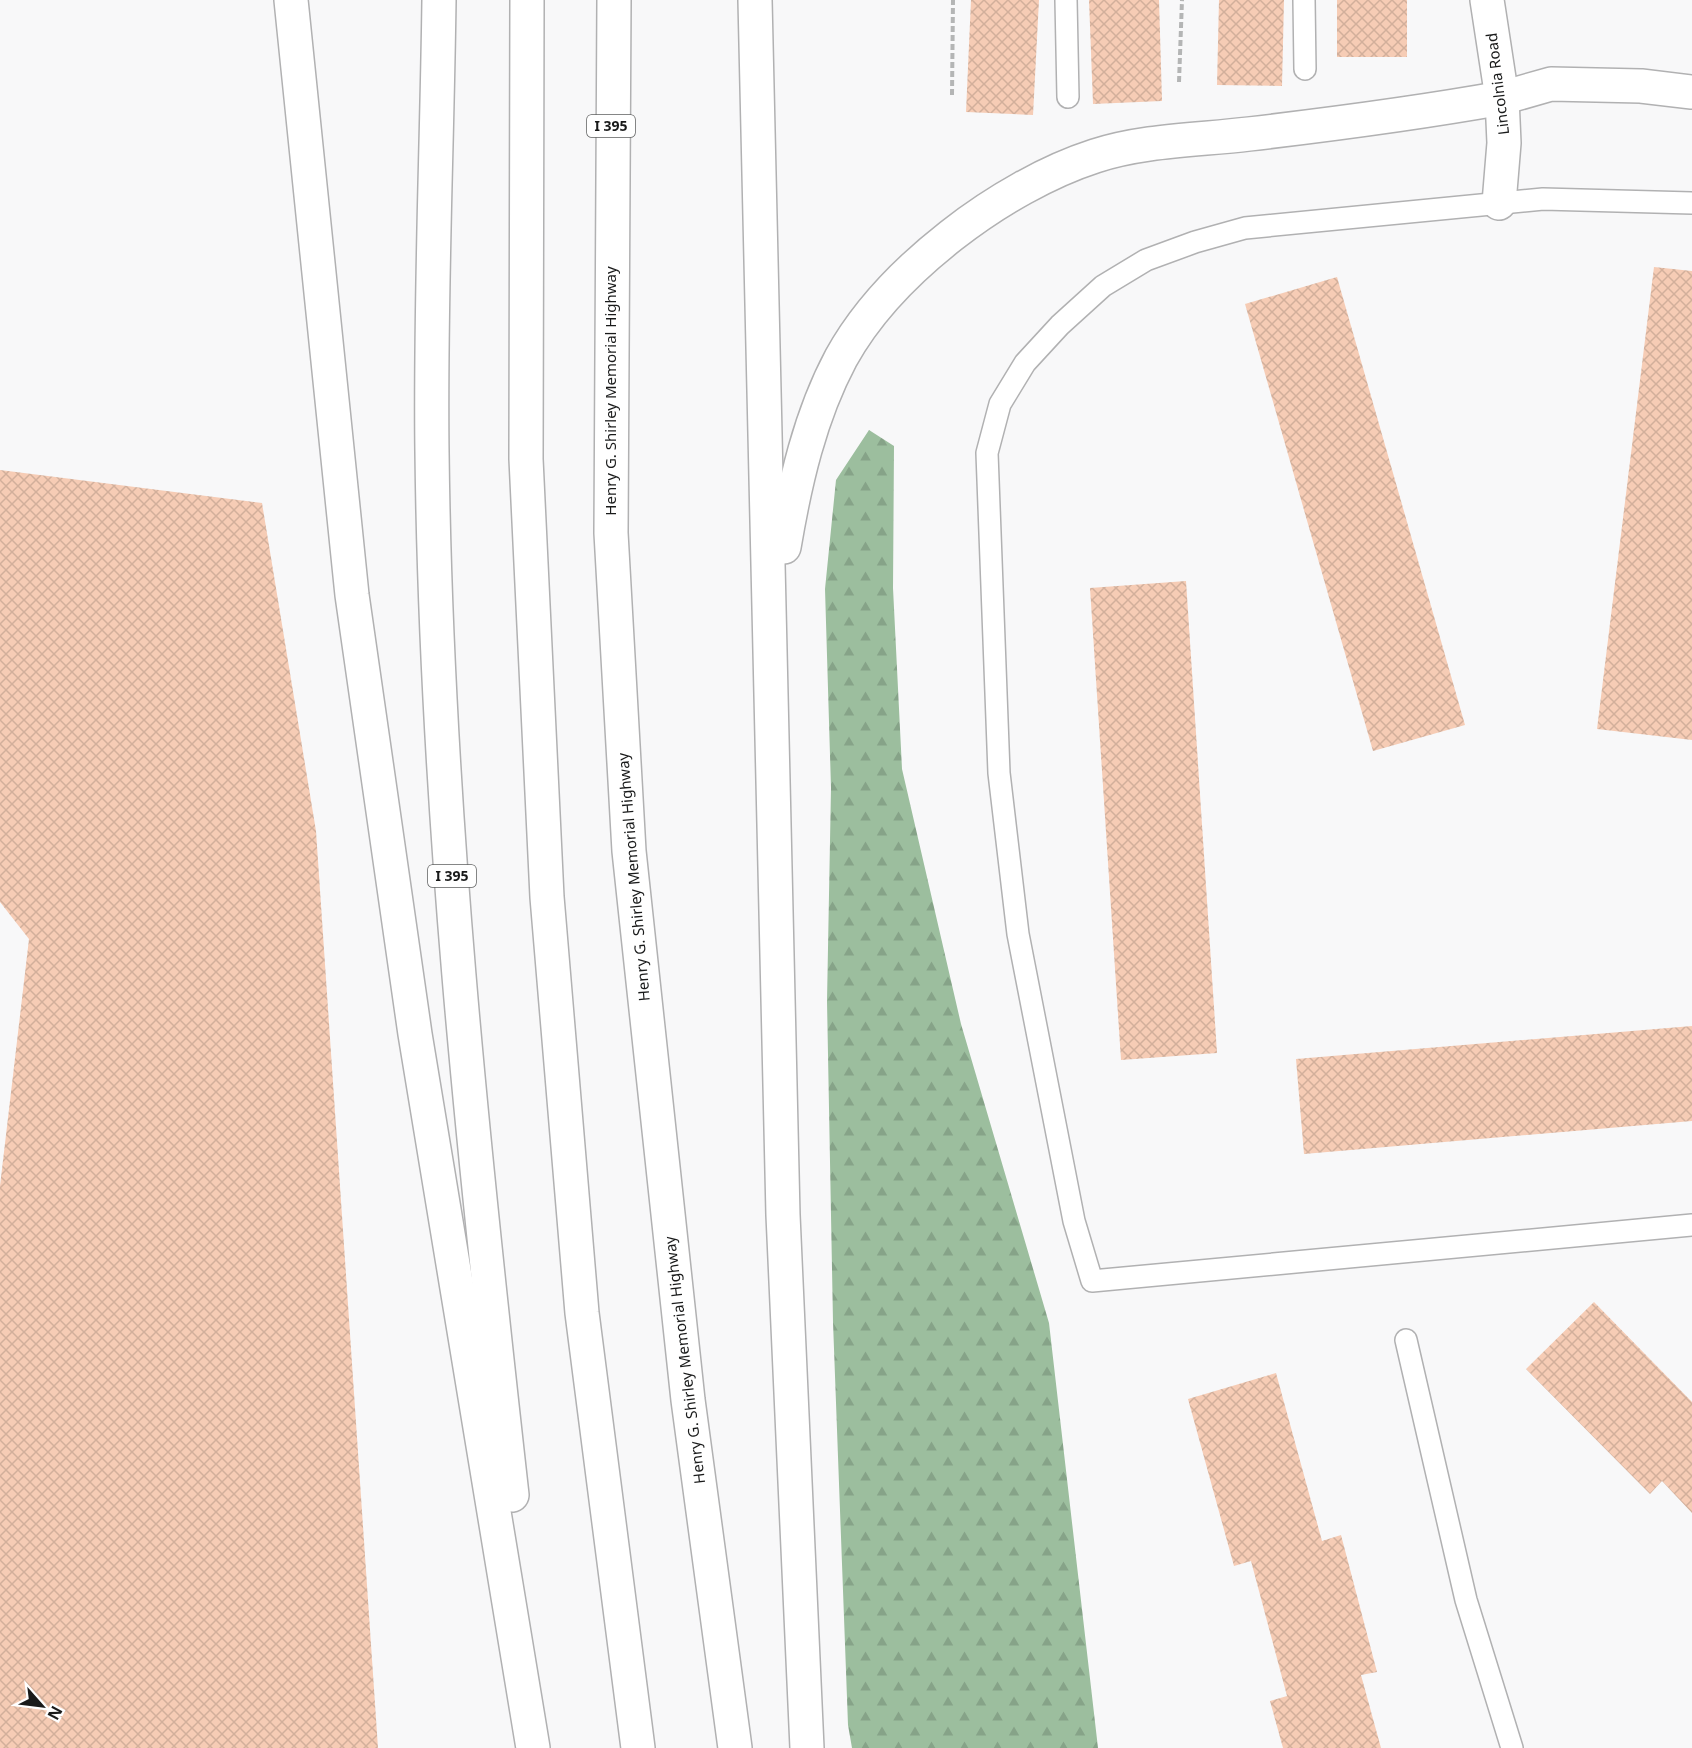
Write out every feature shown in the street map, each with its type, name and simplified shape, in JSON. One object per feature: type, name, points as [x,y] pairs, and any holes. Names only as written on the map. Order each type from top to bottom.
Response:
[{"type":"main road","points":[[291,0],[352,595],[416,1046],[532,1748]]},
{"type":"main road","name":"I 395","points":[[439,0],[432,451],[441,706],[460,987],[505,1434],[540,1748]]},
{"type":"main road","points":[[527,0],[526,459],[547,897],[582,1312],[638,1748]]},
{"type":"main road","name":"Henry G. Shirley Memorial Highway","points":[[614,0],[611,533],[629,851],[688,1401],[735,1748]]},
{"type":"main road","points":[[756,0],[784,1239],[807,1748]]},
{"type":"main road","name":"Lincolnia Road","points":[[1487,0],[1502,98],[1504,143],[1499,203]]},
{"type":"main road","points":[[773,683],[784,551],[794,490],[810,431],[841,358],[869,317],[906,276],[986,208],[1096,156],[1177,142],[1390,118],[1502,98],[1551,84],[1641,86],[1692,92]]},
{"type":"lane","points":[[1066,0],[1068,97]]},
{"type":"lane","points":[[1304,0],[1305,69]]},
{"type":"lane","points":[[1692,203],[1543,199],[1245,228],[1195,242],[1146,260],[1102,286],[1060,325],[1025,363],[1000,404],[987,453],[999,773],[1018,934],[1074,1221],[1092,1281],[1692,1225]]},
{"type":"lane","points":[[1406,1340],[1466,1600],[1512,1748]]},
{"type":"path","points":[[952,95],[953,0]]},
{"type":"path","points":[[1179,82],[1182,0]]},
{"type":"green space","points":[[869,430],[894,446],[893,588],[902,769],[961,1024],[1049,1323],[1098,1748],[852,1748],[848,1725],[833,1322],[827,1001],[831,788],[825,589],[836,480]]},
{"type":"building","points":[[971,0],[1039,0],[1033,115],[966,112]]},
{"type":"building","points":[[1089,0],[1159,0],[1162,101],[1093,104]]},
{"type":"building","points":[[1219,0],[1284,0],[1282,86],[1217,85]]},
{"type":"building","points":[[1337,0],[1407,0],[1407,57],[1337,57]]},
{"type":"building","points":[[1654,267],[1692,271],[1692,740],[1597,729]]},
{"type":"building","points":[[1337,277],[1465,725],[1373,751],[1245,304]]},
{"type":"building","points":[[0,470],[262,503],[316,831],[378,1748],[0,1748],[0,1186],[29,939],[0,902]]},
{"type":"building","points":[[1186,581],[1217,1053],[1121,1060],[1090,588]]},
{"type":"building","points":[[1692,1026],[1692,1121],[1304,1154],[1296,1059]]},
{"type":"building","points":[[1594,1302],[1692,1402],[1692,1513],[1662,1481],[1650,1494],[1526,1369]]},
{"type":"building","points":[[1276,1373],[1322,1541],[1341,1535],[1377,1672],[1361,1675],[1381,1748],[1283,1748],[1270,1701],[1287,1696],[1251,1561],[1234,1566],[1188,1399]]}]
